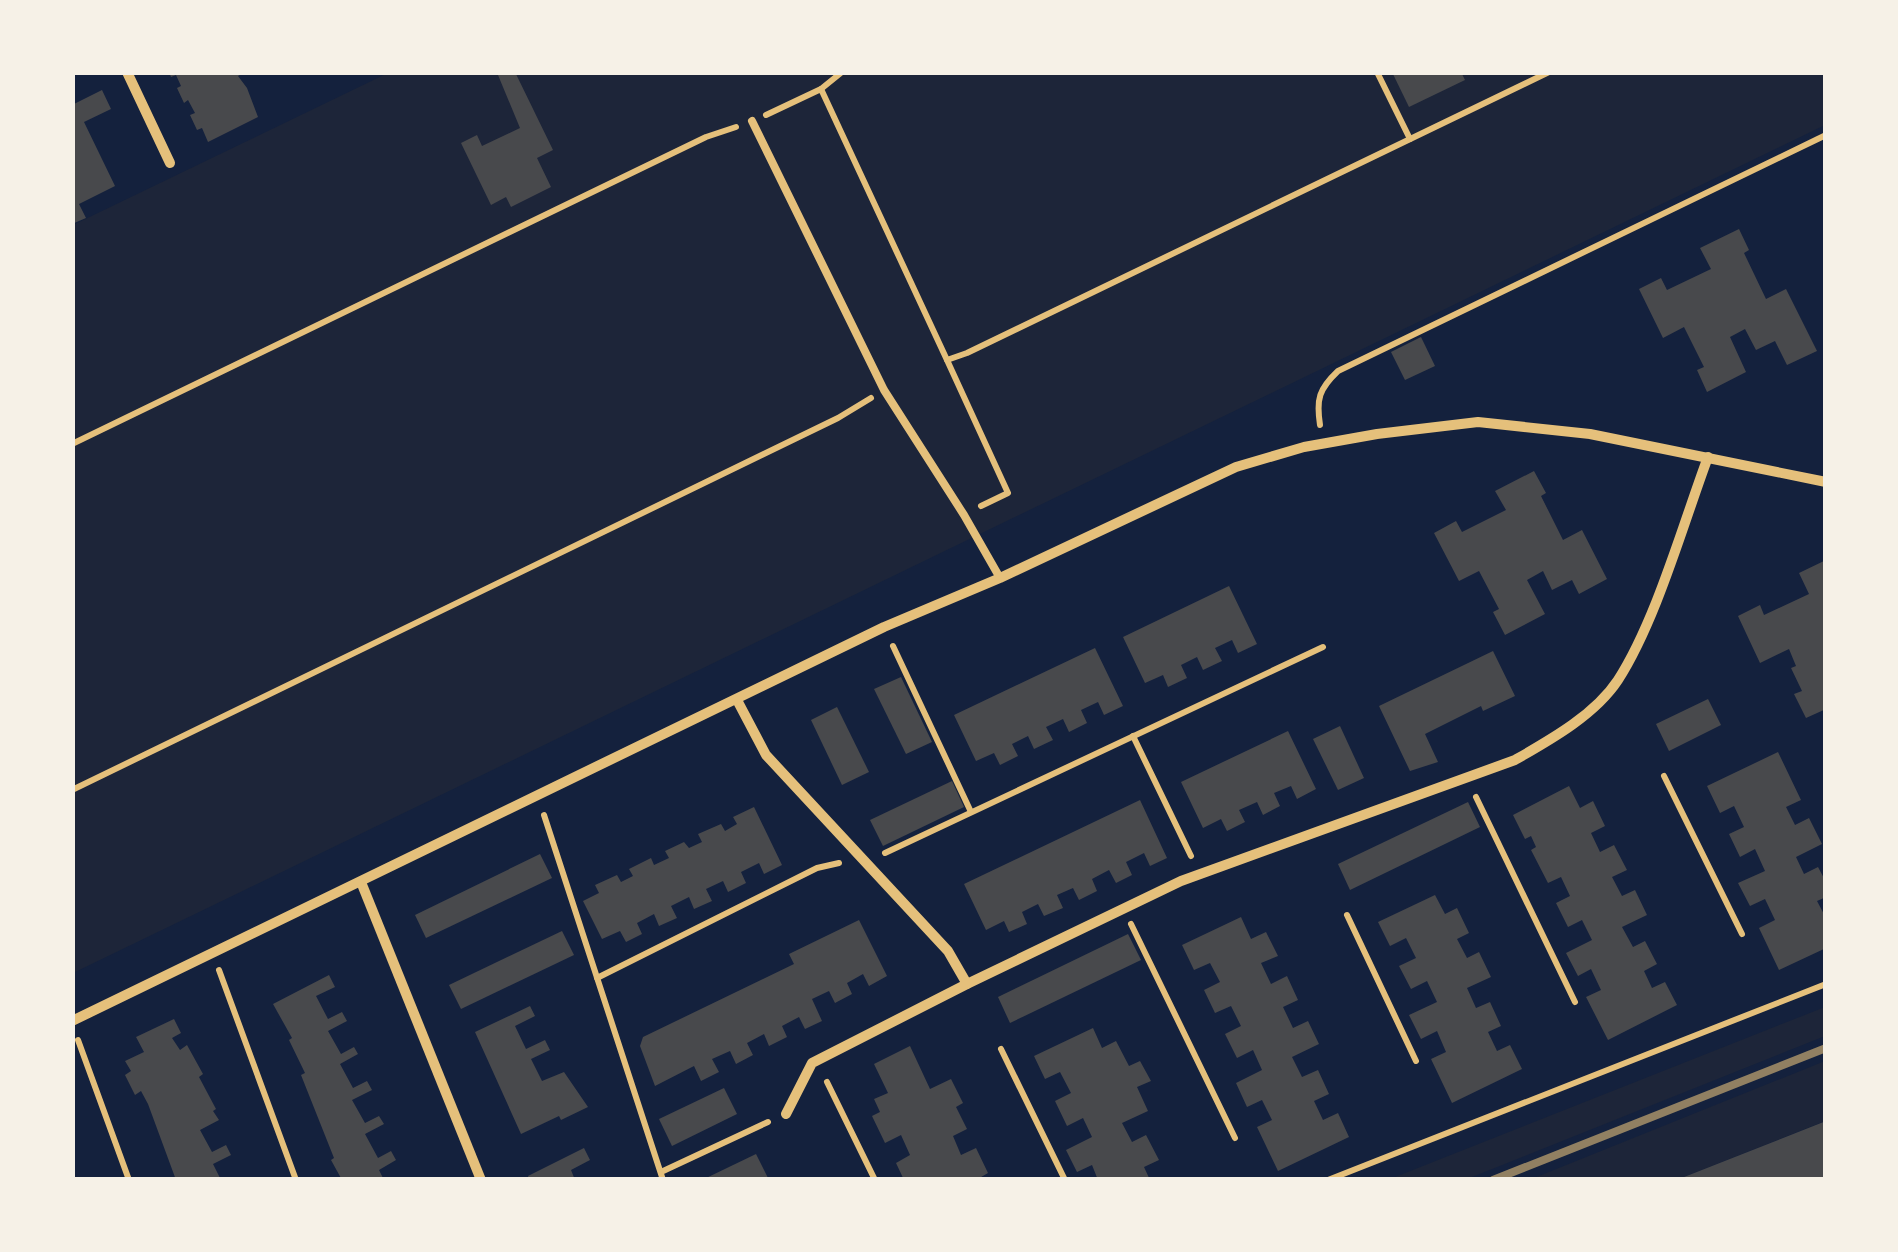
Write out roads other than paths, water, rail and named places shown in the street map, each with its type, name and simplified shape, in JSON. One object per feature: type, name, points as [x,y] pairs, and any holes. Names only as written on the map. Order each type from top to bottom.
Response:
[{"type":"street","points":[[128,72],[170,163]]},
{"type":"street","points":[[72,1022],[884,627],[1000,578],[1236,467],[1323,444],[1478,422],[1590,434],[1826,482]]},
{"type":"street","points":[[786,1114],[812,1063],[967,984],[1200,875],[1515,760],[1566,731],[1617,682],[1648,619],[1708,457]]},
{"type":"street","points":[[736,700],[766,755],[948,951],[967,984]]},
{"type":"street","points":[[361,882],[480,1180]]},
{"type":"lane","points":[[752,121],[884,390],[1000,578]]},
{"type":"railway","points":[[1493,1180],[1826,1048]]}]
